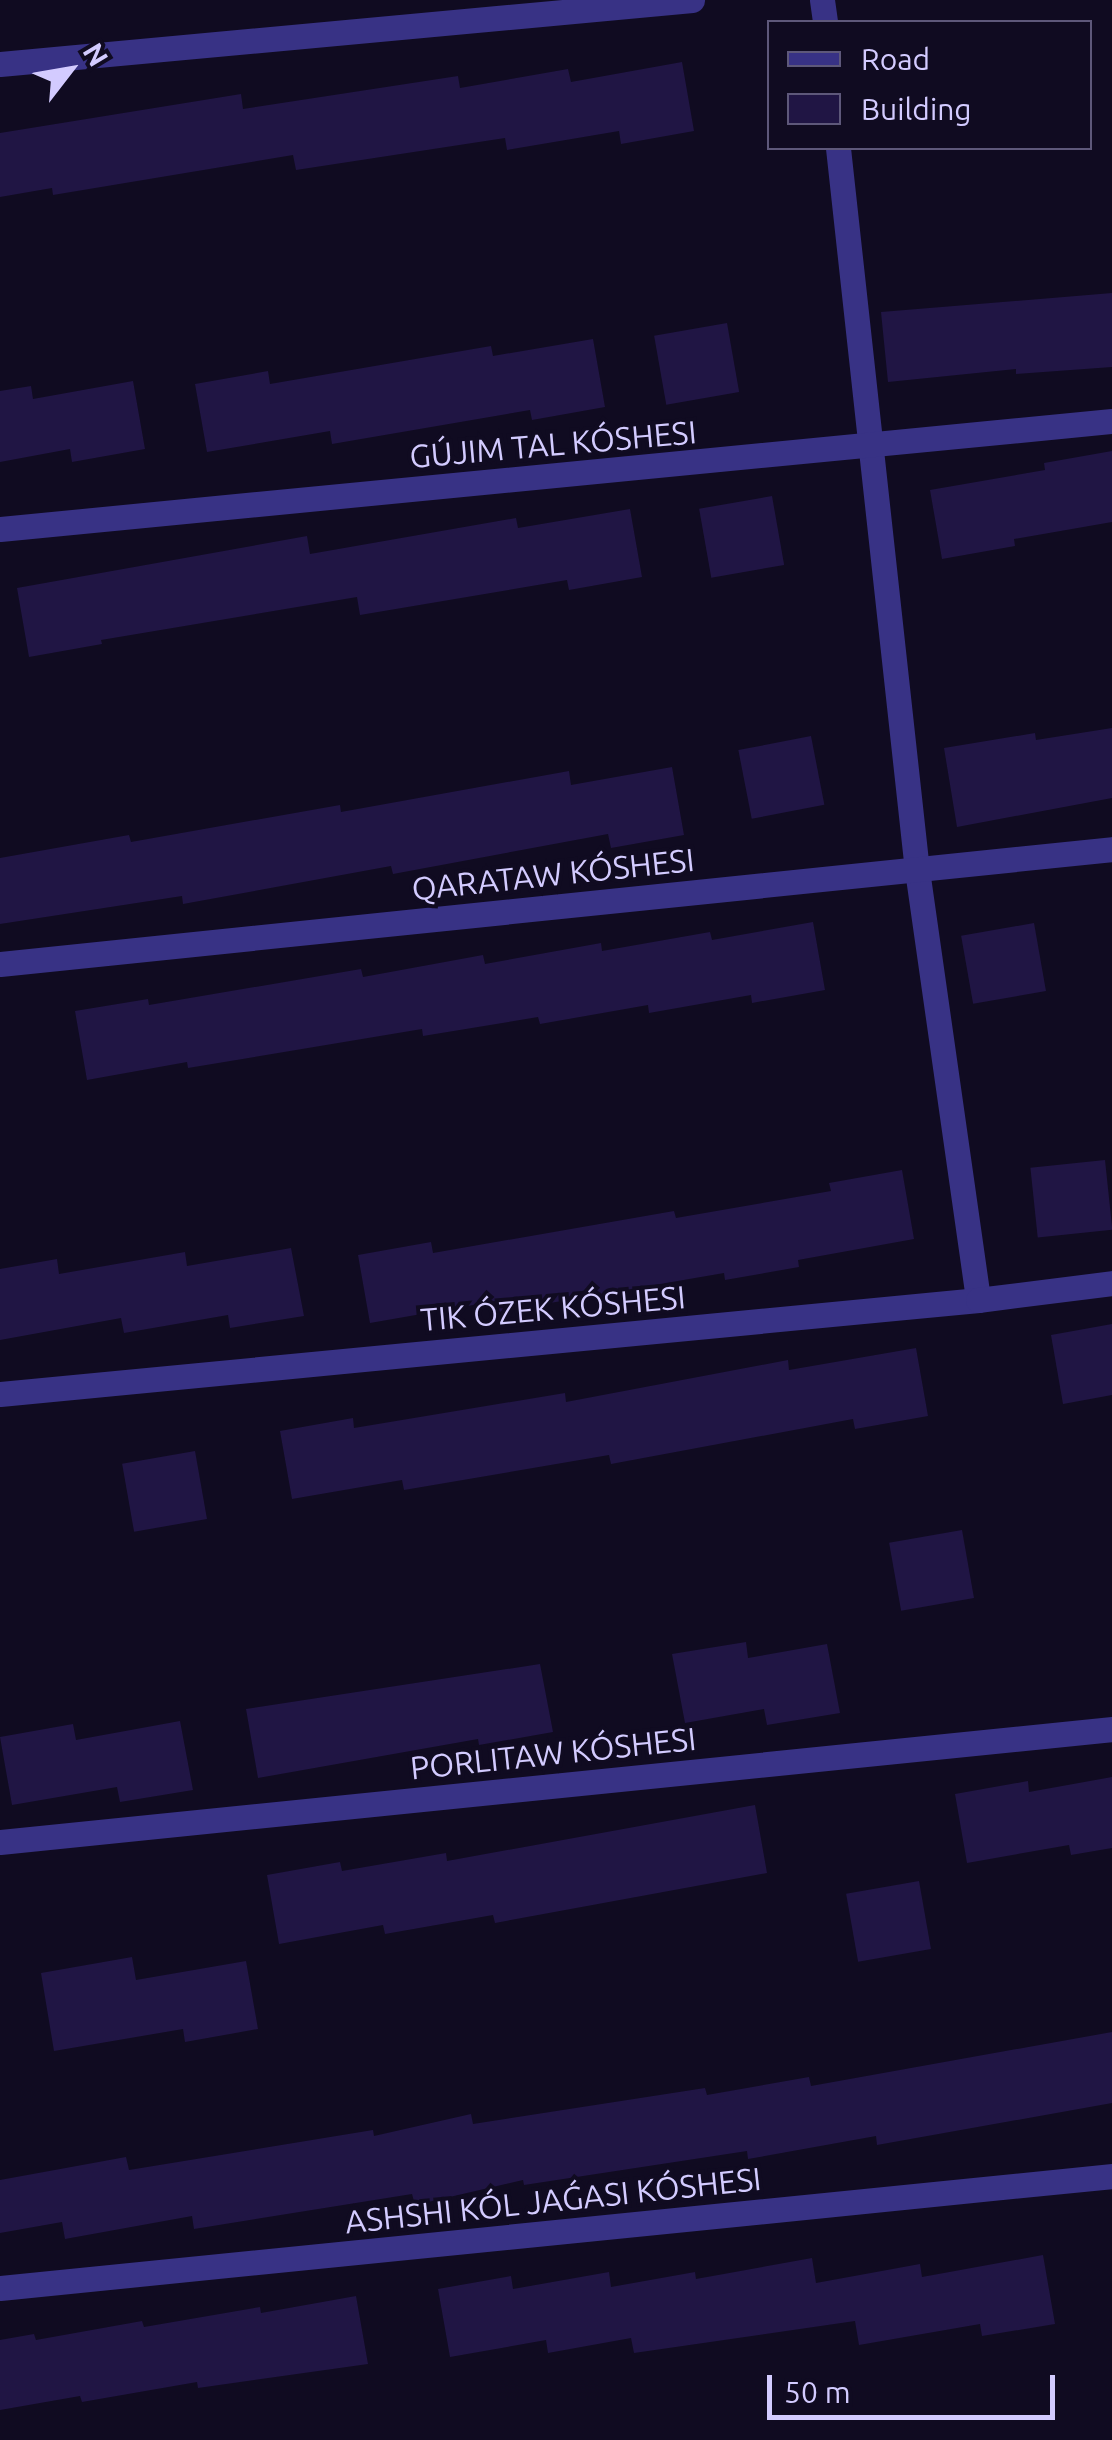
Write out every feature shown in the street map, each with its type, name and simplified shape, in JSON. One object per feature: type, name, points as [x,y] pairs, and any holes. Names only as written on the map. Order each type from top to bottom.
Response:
[{"type":"street","points":[[0,64],[692,0]]},
{"type":"street","points":[[838,150],[917,870],[978,1300]]},
{"type":"street","name":"GÚJIM TAL KÓSHESI","points":[[0,529],[1112,421]]},
{"type":"street","name":"QARATAW KÓSHESI","points":[[0,964],[1112,849]]},
{"type":"street","name":"TIK ÓZEK KÓSHESI","points":[[0,1394],[978,1300],[1112,1283]]},
{"type":"street","points":[[0,1842],[1112,1729]]},
{"type":"street","points":[[0,2288],[1112,2176]]},
{"type":"building","points":[[682,62],[694,131],[621,144],[619,131],[507,150],[505,138],[296,170],[293,155],[53,195],[52,188],[0,197],[0,133],[241,94],[243,109],[458,76],[460,88],[568,69],[571,82]]},
{"type":"building","points":[[1112,293],[1112,367],[1016,374],[1016,369],[888,382],[881,312]]},
{"type":"building","points":[[727,323],[739,392],[666,405],[654,336]]},
{"type":"building","points":[[593,339],[605,407],[532,420],[530,410],[332,444],[330,431],[207,452],[195,384],[268,371],[270,384],[491,346],[493,356]]},
{"type":"building","points":[[133,381],[145,449],[72,462],[70,449],[0,462],[0,391],[31,386],[33,399]]},
{"type":"building","points":[[1112,451],[1112,522],[1014,539],[1015,546],[942,559],[930,490],[1045,470],[1044,463]]},
{"type":"building","points":[[772,496],[784,565],[711,578],[699,509]]},
{"type":"building","points":[[630,509],[642,577],[569,590],[567,580],[360,615],[357,597],[101,640],[102,644],[29,657],[17,588],[307,536],[310,554],[516,518],[518,528]]},
{"type":"building","points":[[1112,728],[1112,798],[957,827],[944,748],[1035,733],[1036,740]]},
{"type":"building","points":[[811,736],[824,805],[752,819],[738,750]]},
{"type":"building","points":[[672,767],[684,835],[611,848],[608,834],[393,874],[391,866],[183,904],[182,896],[0,924],[0,858],[129,835],[131,842],[340,805],[341,812],[569,771],[571,785]]},
{"type":"building","points":[[813,922],[825,990],[752,1003],[751,995],[649,1013],[648,1005],[540,1024],[538,1017],[423,1036],[422,1029],[188,1068],[187,1062],[87,1080],[75,1011],[148,999],[149,1005],[361,969],[363,977],[483,955],[485,964],[601,943],[602,951],[710,932],[712,940]]},
{"type":"building","points":[[1034,923],[1046,991],[973,1004],[961,936]]},
{"type":"building","points":[[1105,1160],[1112,1230],[1038,1237],[1030,1168]]},
{"type":"building","points":[[902,1170],[914,1239],[798,1260],[799,1267],[725,1280],[724,1273],[498,1312],[496,1301],[370,1323],[358,1255],[431,1242],[433,1253],[674,1211],[676,1218],[831,1191],[829,1183]]},
{"type":"building","points":[[291,1248],[304,1316],[230,1328],[228,1315],[124,1333],[121,1318],[0,1340],[0,1269],[57,1259],[59,1274],[185,1252],[187,1266]]},
{"type":"building","points":[[1112,1324],[1112,1395],[1063,1404],[1051,1335]]},
{"type":"building","points":[[916,1348],[928,1416],[855,1429],[853,1419],[611,1464],[609,1455],[404,1490],[402,1480],[292,1499],[280,1431],[353,1418],[354,1428],[565,1393],[566,1402],[788,1360],[789,1370]]},
{"type":"building","points":[[195,1451],[207,1519],[134,1532],[122,1464]]},
{"type":"building","points":[[962,1530],[974,1598],[901,1611],[889,1543]]},
{"type":"building","points":[[746,1642],[748,1658],[827,1644],[840,1713],[767,1725],[764,1709],[685,1723],[672,1654]]},
{"type":"building","points":[[540,1664],[553,1732],[479,1745],[478,1739],[258,1778],[246,1709]]},
{"type":"building","points":[[180,1721],[193,1790],[120,1802],[117,1787],[12,1805],[0,1737],[73,1724],[76,1740]]},
{"type":"building","points":[[1112,1777],[1112,1848],[1071,1855],[1069,1845],[967,1863],[955,1794],[1028,1781],[1029,1792]]},
{"type":"building","points":[[755,1805],[767,1873],[495,1923],[493,1915],[385,1934],[383,1925],[279,1944],[267,1875],[340,1862],[342,1871],[446,1853],[447,1861]]},
{"type":"building","points":[[919,1881],[931,1949],[858,1962],[846,1894]]},
{"type":"building","points":[[132,1957],[136,1980],[246,1961],[258,2029],[185,2042],[183,2029],[54,2051],[41,1973]]},
{"type":"building","points":[[1112,2032],[1112,2103],[877,2145],[876,2136],[748,2159],[747,2151],[524,2185],[523,2180],[415,2205],[412,2194],[194,2229],[192,2216],[65,2239],[62,2222],[0,2233],[0,2180],[126,2157],[129,2170],[373,2130],[374,2136],[471,2114],[473,2124],[705,2088],[707,2095],[809,2077],[811,2086]]},
{"type":"building","points":[[1043,2255],[1055,2324],[982,2336],[980,2324],[859,2345],[855,2321],[634,2353],[631,2338],[548,2353],[546,2340],[450,2357],[438,2289],[511,2276],[513,2289],[609,2272],[611,2287],[695,2272],[696,2279],[812,2258],[816,2283],[920,2264],[922,2277]]},
{"type":"building","points":[[356,2296],[368,2364],[198,2388],[197,2382],[82,2402],[80,2396],[0,2410],[0,2340],[34,2334],[36,2340],[142,2321],[144,2327],[260,2307],[261,2313]]}]
